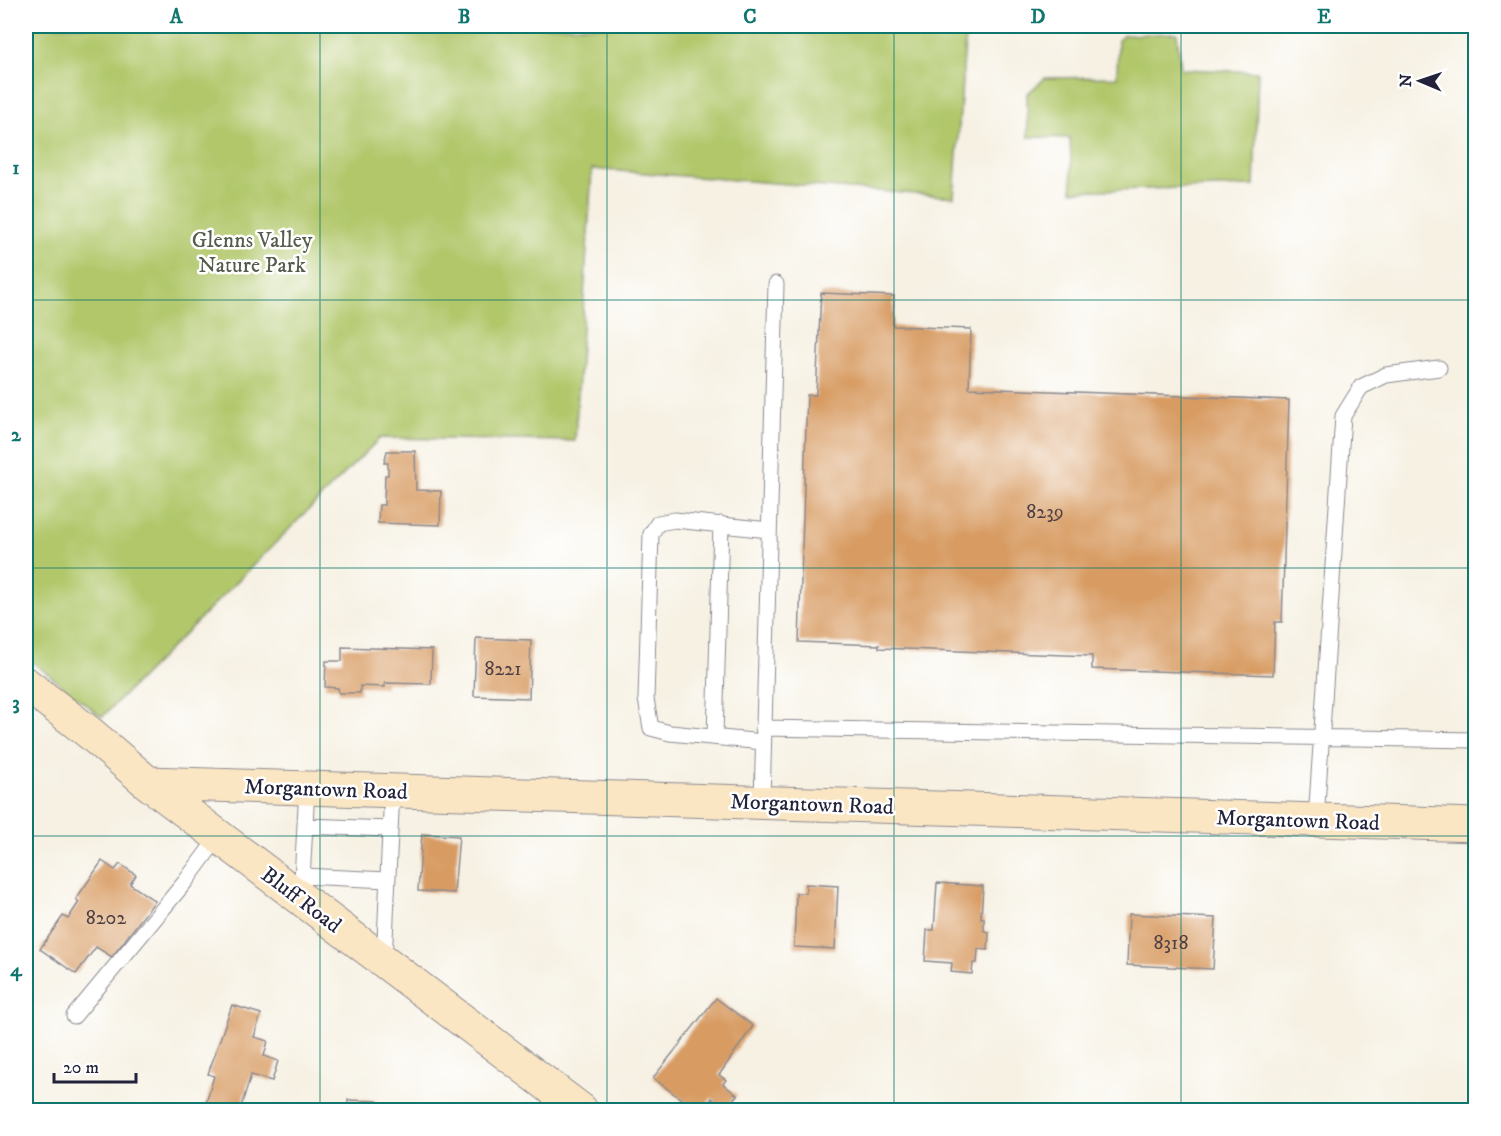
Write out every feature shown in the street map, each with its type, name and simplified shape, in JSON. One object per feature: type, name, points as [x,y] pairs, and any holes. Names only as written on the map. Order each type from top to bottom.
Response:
[{"type":"main road","name":"Bluff Road","points":[[26,684],[219,837],[301,887],[384,961],[581,1110]]},
{"type":"main road","name":"Morgantown Road","points":[[148,783],[1476,825]]},
{"type":"lane","points":[[762,801],[776,284]]},
{"type":"lane","points":[[1316,820],[1343,416],[1361,387],[1386,375],[1439,368]]},
{"type":"lane","points":[[769,530],[675,520],[658,523],[651,534],[647,715],[651,728],[715,737],[763,735],[1476,740]]},
{"type":"lane","points":[[715,737],[721,524]]},
{"type":"lane","points":[[307,788],[301,887],[344,872],[388,880]]},
{"type":"lane","points":[[384,961],[392,790]]},
{"type":"lane","points":[[305,826],[346,832],[390,829]]},
{"type":"lane","points":[[74,1016],[185,882],[219,837]]},
{"type":"green space","name":"Glenns Valley Nature Park","points":[[26,26],[966,26],[954,197],[592,169],[575,441],[380,438],[102,717],[26,657]]},
{"type":"green space","points":[[1177,33],[1181,69],[1258,72],[1254,186],[1072,191],[1070,138],[1028,137],[1027,94],[1045,78],[1117,77],[1118,40],[1124,35]]},
{"type":"building","points":[[821,293],[894,296],[893,326],[971,329],[969,388],[1289,400],[1282,622],[1275,622],[1273,675],[1092,669],[1092,656],[879,648],[879,645],[799,642],[807,395],[816,395]]},
{"type":"building","points":[[387,451],[415,451],[416,490],[441,491],[440,525],[378,523],[379,505],[384,505],[385,475],[388,475],[388,463],[384,463]]},
{"type":"building","points":[[476,638],[531,640],[529,698],[474,696]]},
{"type":"building","points":[[342,647],[432,650],[431,684],[385,683],[385,687],[360,686],[360,693],[339,693],[338,688],[325,687],[326,661],[342,661]]},
{"type":"building","points":[[422,834],[459,836],[454,893],[418,891]]},
{"type":"building","points":[[102,861],[115,870],[120,864],[136,875],[130,884],[155,901],[112,957],[96,947],[76,974],[40,949],[63,916],[68,919],[79,902],[76,899]]},
{"type":"building","points":[[937,883],[983,886],[981,918],[984,918],[984,931],[989,932],[988,950],[978,949],[977,963],[973,963],[972,974],[951,972],[952,963],[925,961],[927,930],[934,930]]},
{"type":"building","points":[[806,884],[838,886],[835,949],[794,947],[796,893],[806,893]]},
{"type":"building","points":[[1129,914],[1216,918],[1213,969],[1127,965]]},
{"type":"building","points":[[716,998],[753,1026],[719,1075],[726,1080],[723,1084],[737,1095],[725,1110],[708,1110],[715,1101],[712,1098],[703,1110],[696,1110],[653,1078]]},
{"type":"building","points":[[232,1005],[261,1014],[254,1037],[268,1041],[264,1056],[278,1061],[272,1081],[251,1075],[240,1110],[204,1110],[214,1076],[208,1074]]},
{"type":"building","points":[[348,1100],[377,1101],[376,1108],[380,1110],[344,1110],[344,1106],[348,1106]]}]
